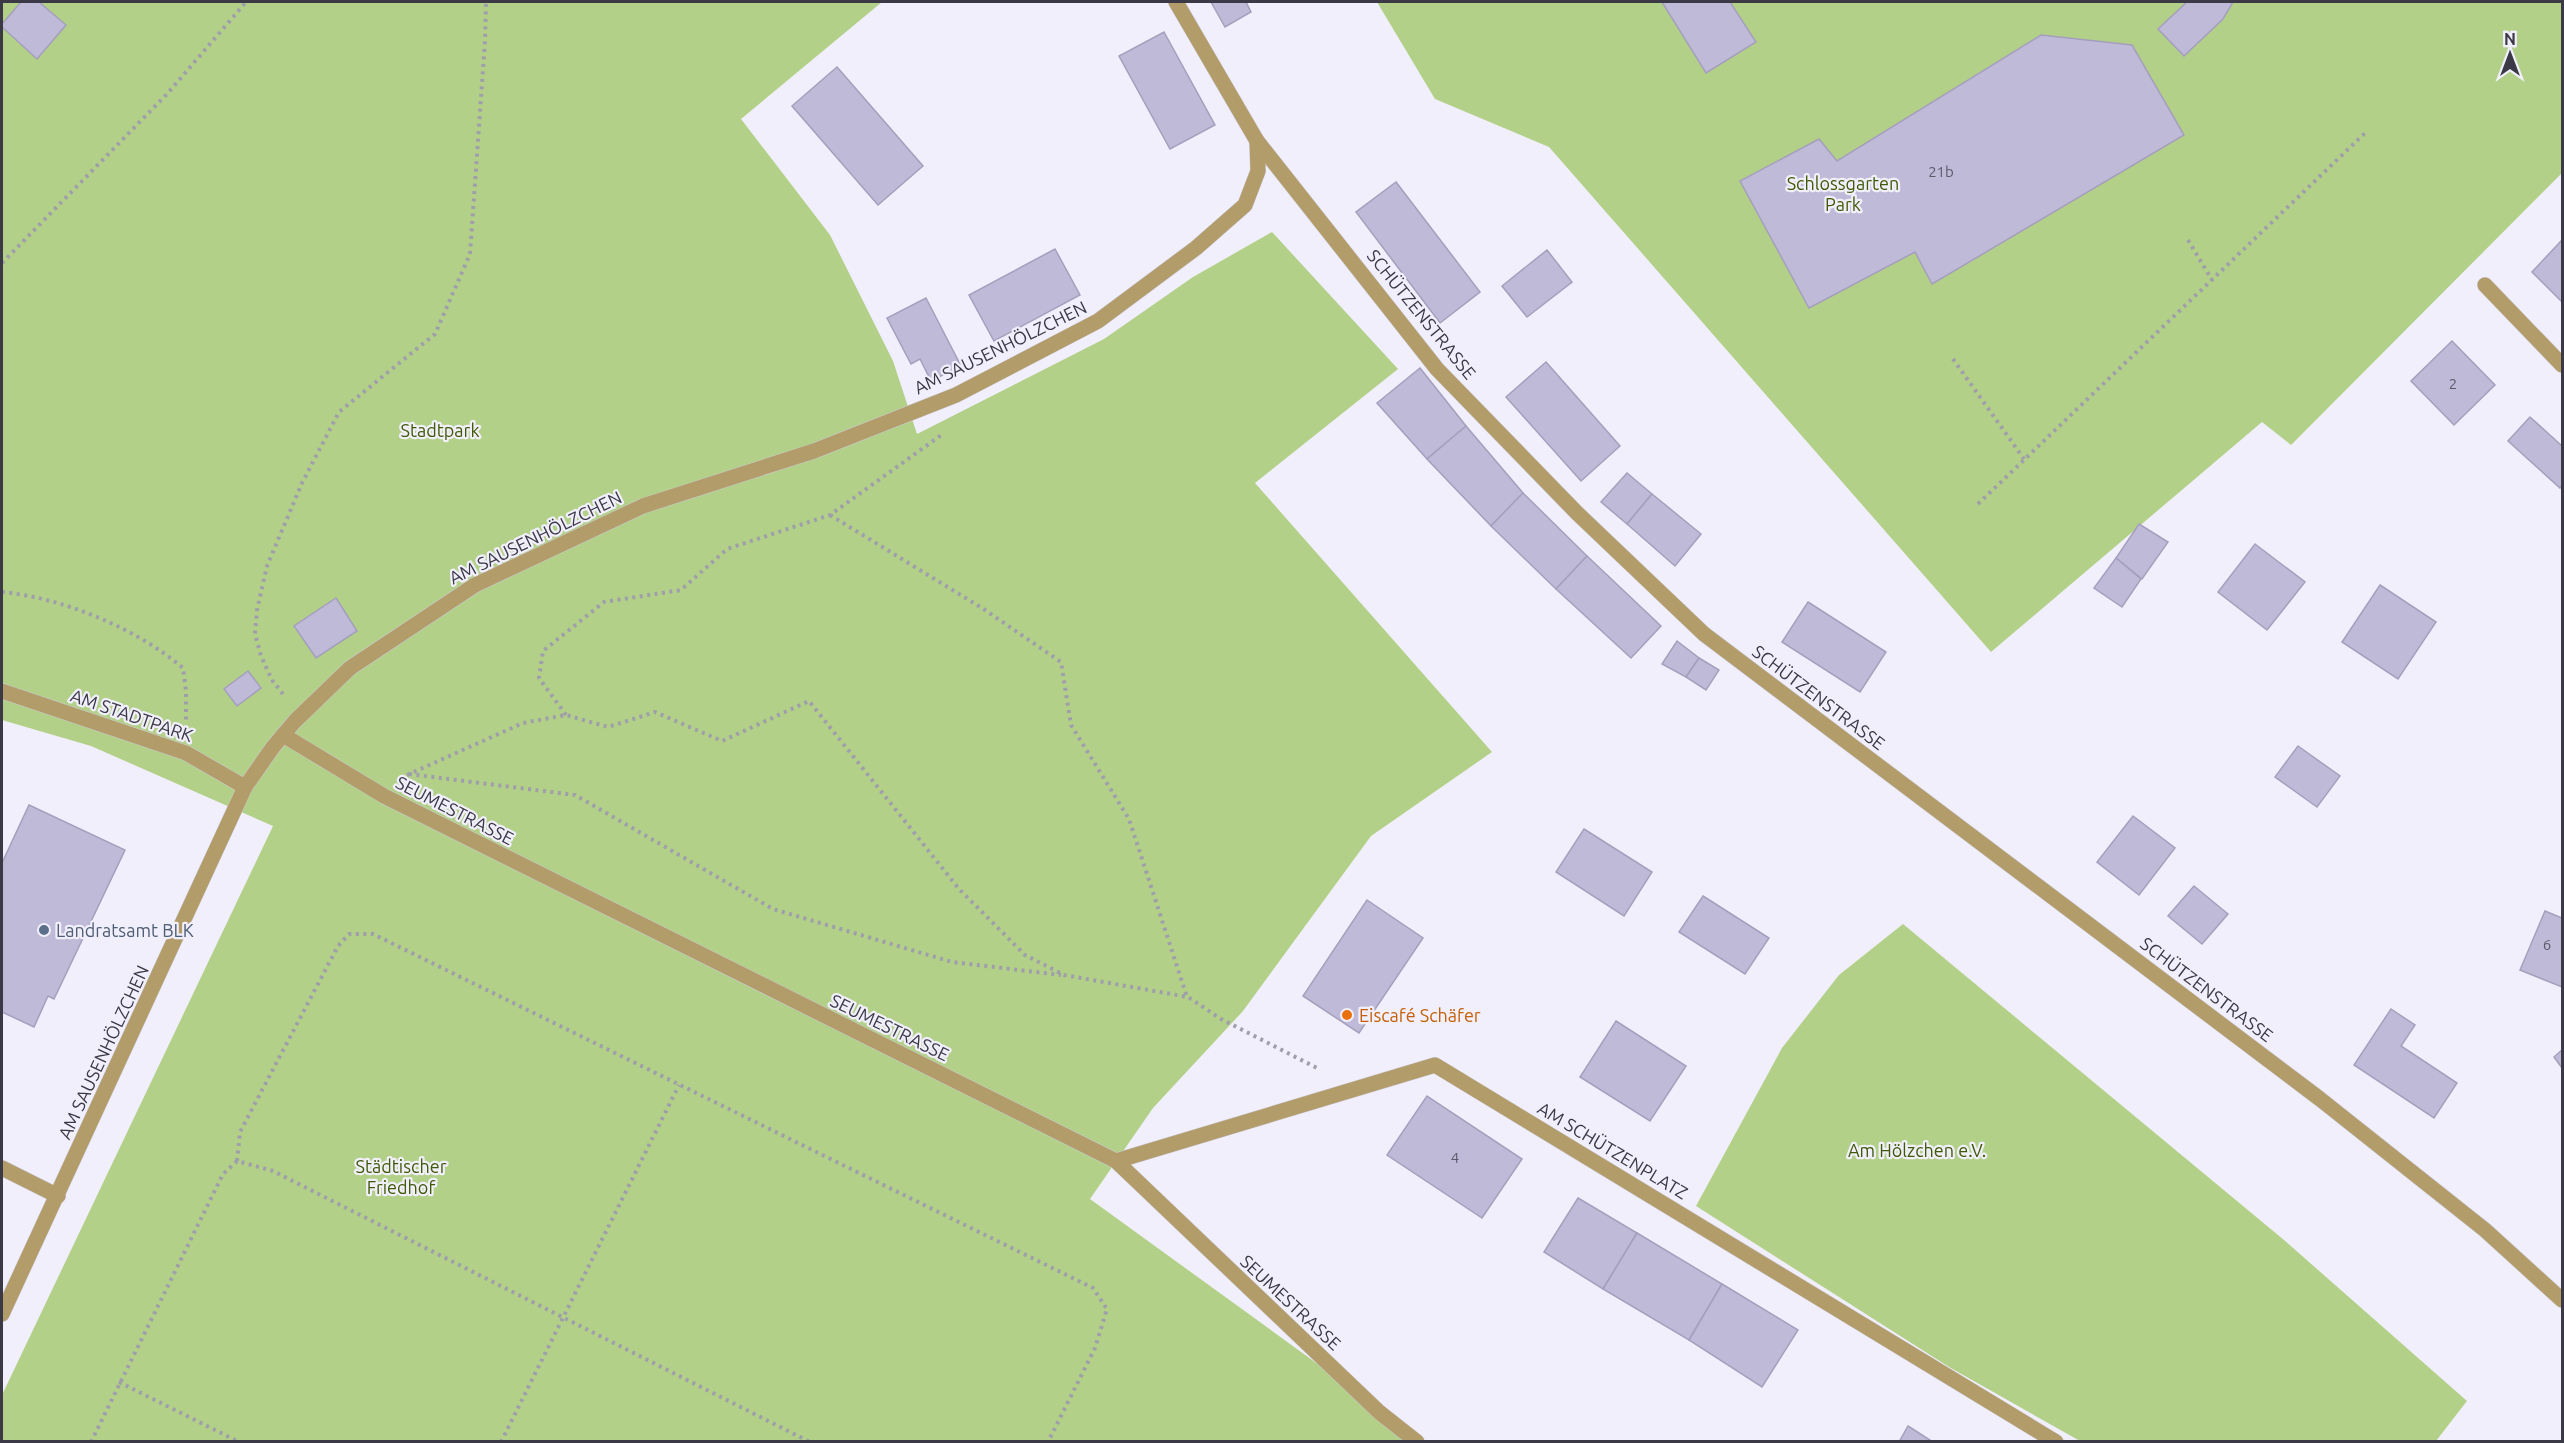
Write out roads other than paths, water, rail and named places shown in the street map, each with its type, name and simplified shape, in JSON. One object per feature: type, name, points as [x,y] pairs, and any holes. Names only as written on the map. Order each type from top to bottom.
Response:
[{"type":"street","name":"SCHÜTZENSTRASSE","points":[[1176,2],[1257,141],[1437,369],[1577,513],[1704,634],[2320,1099],[2485,1230],[2562,1300]]},
{"type":"street","name":"AM SAUSENHÖLZCHEN","points":[[2,1314],[245,787],[283,735],[350,669],[475,585],[643,506],[814,451],[956,395],[1098,321],[1197,248],[1245,205],[1258,171],[1257,141]]},
{"type":"street","points":[[2485,285],[2562,365]]},
{"type":"street","name":"AM STADTPARK","points":[[2,691],[186,753],[245,787]]},
{"type":"street","name":"SEUMESTRASSE","points":[[283,735],[384,796],[1116,1161],[1379,1412],[1417,1442]]},
{"type":"street","name":"AM SCHÜTZENPLATZ","points":[[1116,1161],[1355,1087],[1435,1065],[2056,1442]]},
{"type":"street","points":[[2,1168],[58,1196]]},
{"type":"place","name":"Landratsamt BLK","points":[[44,930]]},
{"type":"place","name":"Eiscafé Schäfer","points":[[1347,1015]]},
{"type":"park label","name":"Schlossgarten Park","points":[[1843,193]]},
{"type":"park label","name":"Stadtpark","points":[[440,430]]},
{"type":"park label","name":"Am Hölzchen e.V.","points":[[1917,1150]]},
{"type":"park label","name":"Städtischer Friedhof","points":[[401,1176]]}]
